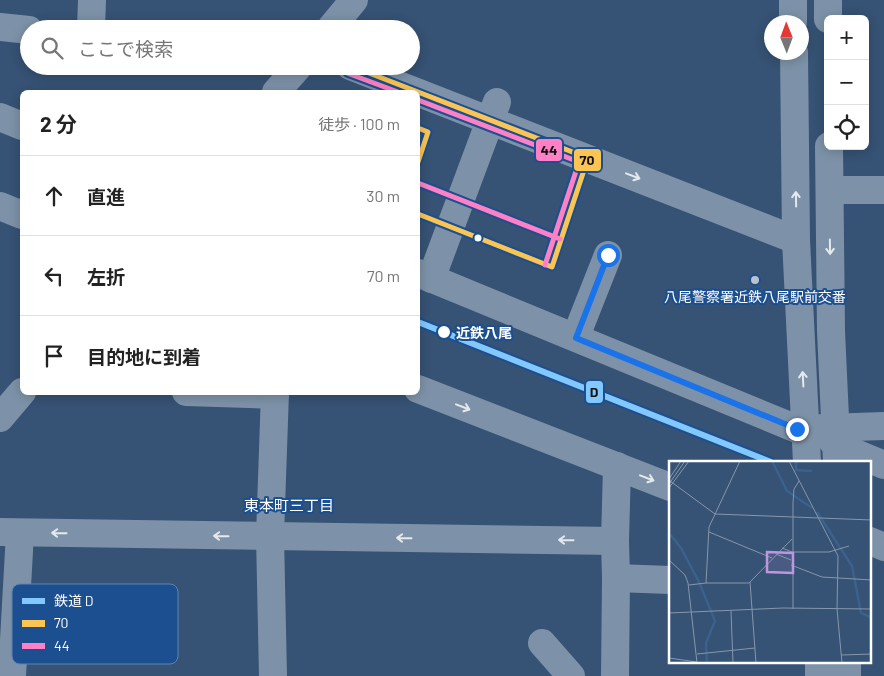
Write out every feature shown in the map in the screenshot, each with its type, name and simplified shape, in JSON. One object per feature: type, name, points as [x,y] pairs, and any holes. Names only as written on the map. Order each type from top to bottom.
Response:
[{"type":"street","points":[[91,20],[92,0]]},
{"type":"street","points":[[337,20],[354,0]]},
{"type":"street","points":[[793,0],[793,15]]},
{"type":"street","points":[[828,0],[828,15]]},
{"type":"street","points":[[0,27],[20,29]]},
{"type":"street","points":[[794,60],[796,240],[807,461]]},
{"type":"street","points":[[278,90],[291,75]]},
{"type":"street","points":[[373,75],[412,90]]},
{"type":"street","points":[[420,93],[796,240]]},
{"type":"street","points":[[497,102],[424,279],[576,331],[797,429],[884,426]]},
{"type":"street","points":[[0,117],[20,125]]},
{"type":"street","points":[[829,150],[831,330],[836,454]]},
{"type":"street","points":[[830,190],[884,190]]},
{"type":"street","points":[[0,206],[20,214]]},
{"type":"street","points":[[576,331],[608,255]]},
{"type":"street","points":[[0,386],[20,387]]},
{"type":"street","points":[[420,390],[669,487]]},
{"type":"street","points":[[0,418],[20,394]]},
{"type":"street","points":[[273,676],[270,536],[275,395]]},
{"type":"street","points":[[805,410],[836,454],[867,461]]},
{"type":"street","points":[[615,676],[617,466]]},
{"type":"street","points":[[12,676],[10,532],[615,541]]},
{"type":"street","points":[[616,578],[669,580]]},
{"type":"street","points":[[542,643],[571,676]]},
{"type":"rail line","name":"D","points":[[420,323],[768,461]]},
{"type":"transit line","name":"44","points":[[352,75],[393,90]]},
{"type":"transit line","name":"70","points":[[374,75],[413,90]]},
{"type":"transit line","name":"70","points":[[420,93],[588,158],[552,267],[420,215]]},
{"type":"transit line","name":"44","points":[[420,101],[579,162],[545,265]]},
{"type":"transit line","name":"70","points":[[420,129],[428,132],[420,156]]},
{"type":"transit line","name":"44","points":[[420,184],[560,239]]},
{"type":"place","name":"八尾警察署近鉄八尾駅前交番","points":[[755,280]]},
{"type":"place","name":"近鉄八尾","points":[[444,332]]},
{"type":"district","name":"東本町三丁目","points":[[289,505]]},
{"type":"route","points":[[608,255],[576,338],[797,429]]}]
